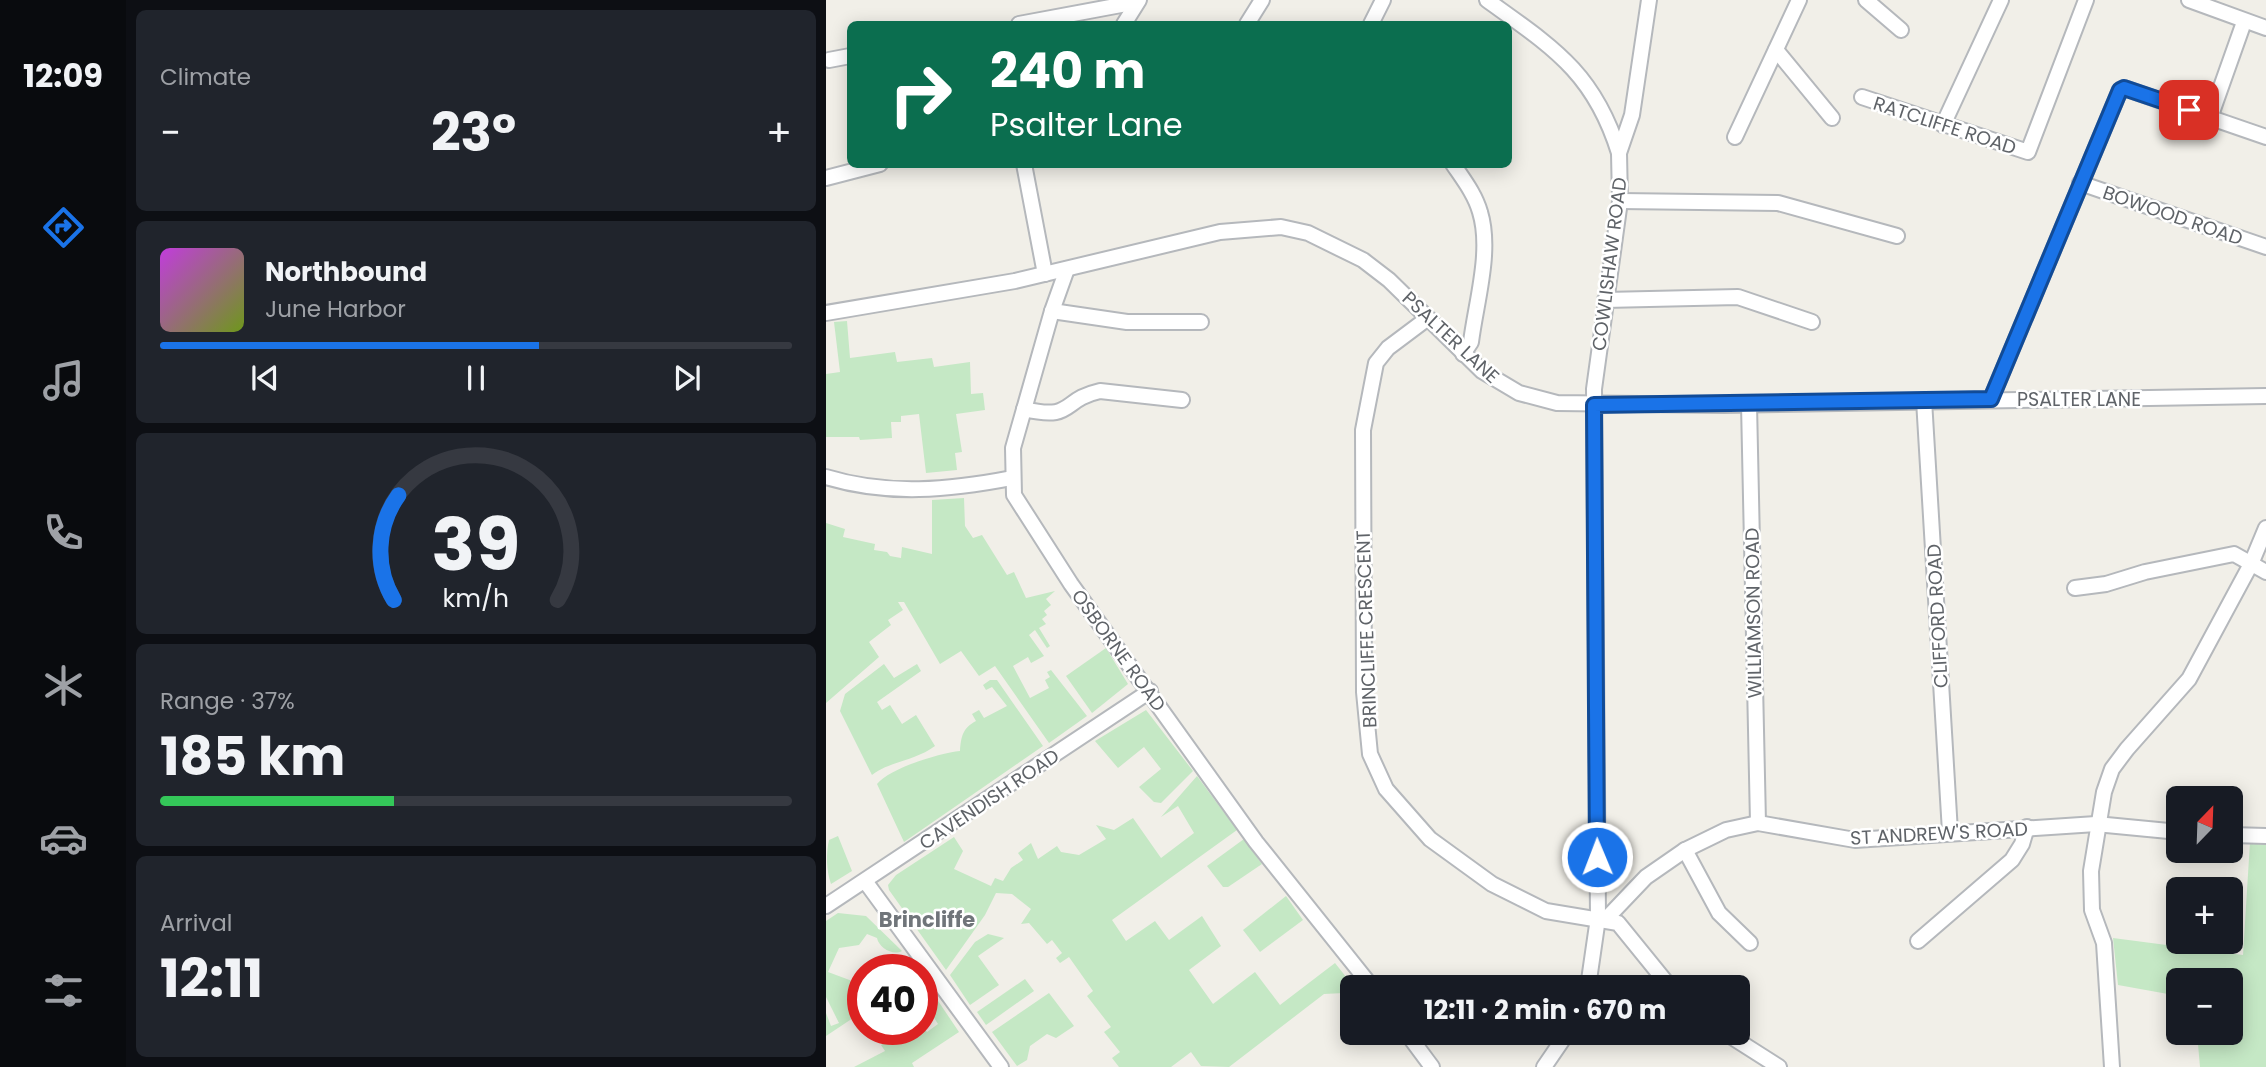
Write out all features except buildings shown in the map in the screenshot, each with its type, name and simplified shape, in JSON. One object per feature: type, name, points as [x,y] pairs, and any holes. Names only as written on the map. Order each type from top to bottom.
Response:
[{"type":"street","points":[[1249,21],[1262,0]]},
{"type":"street","points":[[1372,21],[1383,0]]},
{"type":"street","points":[[1487,0],[1539,37],[1586,81],[1609,121],[1619,153]]},
{"type":"street","name":"COWLISHAW ROAD","points":[[1590,975],[1602,919],[1594,405],[1605,300],[1620,201],[1619,153],[1632,115],[1649,0]]},
{"type":"street","points":[[1735,137],[1799,0]]},
{"type":"street","points":[[1866,0],[1901,30]]},
{"type":"street","points":[[1943,125],[2001,0]]},
{"type":"street","name":"RATCLIFFE ROAD","points":[[1862,97],[2028,152],[2086,0]]},
{"type":"street","points":[[2189,0],[2266,29]]},
{"type":"street","points":[[1035,21],[1138,1]]},
{"type":"street","points":[[1126,21],[1138,1]]},
{"type":"street","points":[[2210,118],[2244,22]]},
{"type":"street","points":[[1776,50],[1832,118]]},
{"type":"street","points":[[829,60],[847,57]]},
{"type":"street","points":[[1991,399],[2120,90],[2124,88],[2266,138]]},
{"type":"street","points":[[826,178],[865,168]]},
{"type":"street","points":[[1025,168],[1045,274]]},
{"type":"street","points":[[1455,168],[1476,201],[1484,230],[1471,342],[1463,354]]},
{"type":"street","name":"BOWOOD ROAD","points":[[2080,183],[2266,247]]},
{"type":"street","points":[[1620,201],[1778,202],[1897,236]]},
{"type":"street","name":"PSALTER LANE","points":[[826,313],[1045,274],[1220,232],[1281,227],[1317,237],[1363,260],[1389,280],[1482,371],[1518,393],[1557,403],[1749,404],[2266,396]]},
{"type":"street","name":"OSBORNE ROAD","points":[[1067,269],[1052,311],[1013,448],[1014,495],[1034,530],[1256,842],[1362,975]]},
{"type":"street","points":[[1605,300],[1738,297],[1812,322]]},
{"type":"street","points":[[1052,311],[1127,322],[1201,322]]},
{"type":"street","name":"BRINCLIFFE CRESCENT","points":[[1428,317],[1388,348],[1376,363],[1363,430],[1364,691],[1370,754],[1386,789],[1430,839],[1492,884],[1546,911],[1602,919]]},
{"type":"street","points":[[1024,409],[1048,414],[1062,413],[1087,394],[1100,391],[1182,400]]},
{"type":"street","name":"CLIFFORD ROAD","points":[[1924,400],[1950,832]]},
{"type":"street","name":"WILLIAMSON ROAD","points":[[1749,404],[1758,823]]},
{"type":"street","points":[[826,477],[891,490],[965,487],[1012,478]]},
{"type":"street","points":[[2112,1067],[2104,943],[2092,910],[2091,871],[2096,824],[2112,769],[2189,679],[2251,564],[2266,528]]},
{"type":"street","points":[[2075,588],[2106,584],[2145,572],[2234,554],[2266,572]]},
{"type":"street","name":"CAVENDISH ROAD","points":[[826,906],[1150,691]]},
{"type":"street","name":"ST ANDREW'S ROAD","points":[[1602,919],[1646,877],[1685,850],[1726,830],[1758,823],[1855,840],[2096,824],[2166,831]]},
{"type":"street","points":[[1918,941],[2012,860],[2022,844],[2027,827]]},
{"type":"street","points":[[2244,835],[2266,836]]},
{"type":"street","points":[[1685,850],[1719,914],[1750,943]]},
{"type":"street","points":[[865,881],[1001,1067]]},
{"type":"street","points":[[1602,919],[1618,923],[1660,975]]},
{"type":"street","points":[[1416,1045],[1432,1067]]},
{"type":"street","points":[[1544,1067],[1559,1045]]},
{"type":"street","points":[[1744,1045],[1779,1067]]},
{"type":"green space","points":[[847,321],[850,358],[895,352],[897,362],[932,358],[934,367],[970,362],[971,394],[983,393],[985,410],[956,414],[962,452],[955,453],[957,470],[926,473],[919,414],[901,416],[901,422],[891,422],[892,438],[860,440],[859,437],[826,437],[826,374],[840,372],[834,322]]},
{"type":"green space","points":[[964,498],[965,526],[973,538],[982,535],[1007,575],[1014,572],[1026,598],[1055,591],[1046,599],[1051,605],[1044,611],[1047,615],[1042,619],[1046,624],[1039,628],[1050,646],[1047,648],[1035,630],[1029,635],[1044,656],[1031,663],[1028,657],[1013,666],[1030,698],[1049,688],[1045,680],[1050,677],[1047,672],[1051,670],[1087,716],[1049,743],[995,666],[979,676],[961,651],[940,664],[904,602],[898,602],[903,610],[888,620],[891,625],[869,642],[879,657],[826,703],[826,523],[845,529],[843,537],[875,544],[874,550],[887,552],[890,556],[901,558],[902,547],[932,554],[932,500]]},
{"type":"green space","points":[[1106,648],[1128,684],[1092,713],[1066,676]]},
{"type":"green space","points":[[884,664],[894,678],[917,664],[921,671],[877,702],[882,710],[890,705],[902,724],[916,715],[935,746],[872,775],[840,711],[845,694]]},
{"type":"green space","points":[[990,680],[997,680],[1043,746],[904,842],[877,784],[904,767],[960,751],[964,733],[976,721],[972,714],[979,710],[984,718],[1007,706],[992,687],[986,690],[983,685]]},
{"type":"green space","points":[[1146,710],[1193,771],[1161,803],[1154,802],[1139,787],[1161,769],[1144,747],[1118,768],[1095,741]]},
{"type":"green space","points":[[1197,776],[1237,830],[1112,920],[1126,941],[1155,921],[1169,940],[1202,916],[1221,946],[1189,970],[1213,1004],[1255,972],[1280,1005],[1335,963],[1344,975],[1340,975],[1340,993],[1324,994],[1229,1067],[1201,1066],[1191,1052],[1171,1067],[1119,1067],[1112,1058],[1120,1052],[1104,1032],[1111,1027],[1087,996],[1093,991],[1069,957],[1060,963],[1056,958],[1062,953],[1052,940],[1047,944],[1029,923],[1021,924],[1031,909],[1012,894],[996,893],[985,915],[946,970],[938,959],[938,954],[935,954],[889,890],[888,885],[896,875],[954,837],[963,851],[954,869],[991,886],[995,878],[1003,881],[1011,868],[1023,860],[1018,853],[1031,843],[1038,859],[1057,846],[1061,852],[1079,855],[1106,839],[1096,825],[1114,830],[1133,818],[1161,858],[1194,833],[1178,806],[1161,817]]},
{"type":"green space","points":[[838,836],[852,871],[831,884],[827,867],[828,845],[829,840]]},
{"type":"green space","points":[[1244,839],[1262,864],[1228,887],[1223,887],[1207,866]]},
{"type":"green space","points":[[2250,842],[2266,842],[2266,1067],[2200,1067],[2198,1045],[2243,1045],[2243,968],[2166,968],[2166,994],[2118,985],[2113,938],[2166,945],[2166,954],[2243,955]]},
{"type":"green space","points":[[1286,896],[1303,920],[1260,952],[1243,930]]},
{"type":"green space","points":[[838,913],[866,916],[902,951],[887,950],[880,945],[877,938],[867,934],[859,945],[839,948],[828,972],[847,979],[847,1022],[826,1036],[826,1013],[831,1026],[839,1023],[826,997],[826,921]]},
{"type":"green space","points":[[988,934],[1004,938],[978,956],[999,985],[970,1005],[950,975],[975,942]]},
{"type":"green space","points":[[1025,979],[1034,991],[986,1025],[977,1012]]},
{"type":"green space","points":[[1049,993],[1074,1026],[1056,1038],[1047,1034],[1030,1046],[1027,1060],[1017,1066],[992,1032]]},
{"type":"green space","points":[[938,1001],[959,1032],[912,1063],[914,1067],[854,1067],[885,1051],[881,1045],[938,1045]]},
{"type":"district","name":"Brincliffe","points":[[927,920]]},
{"type":"route","points":[[1597,857],[1594,405],[1991,399],[2120,90],[2124,88],[2189,110]]}]
